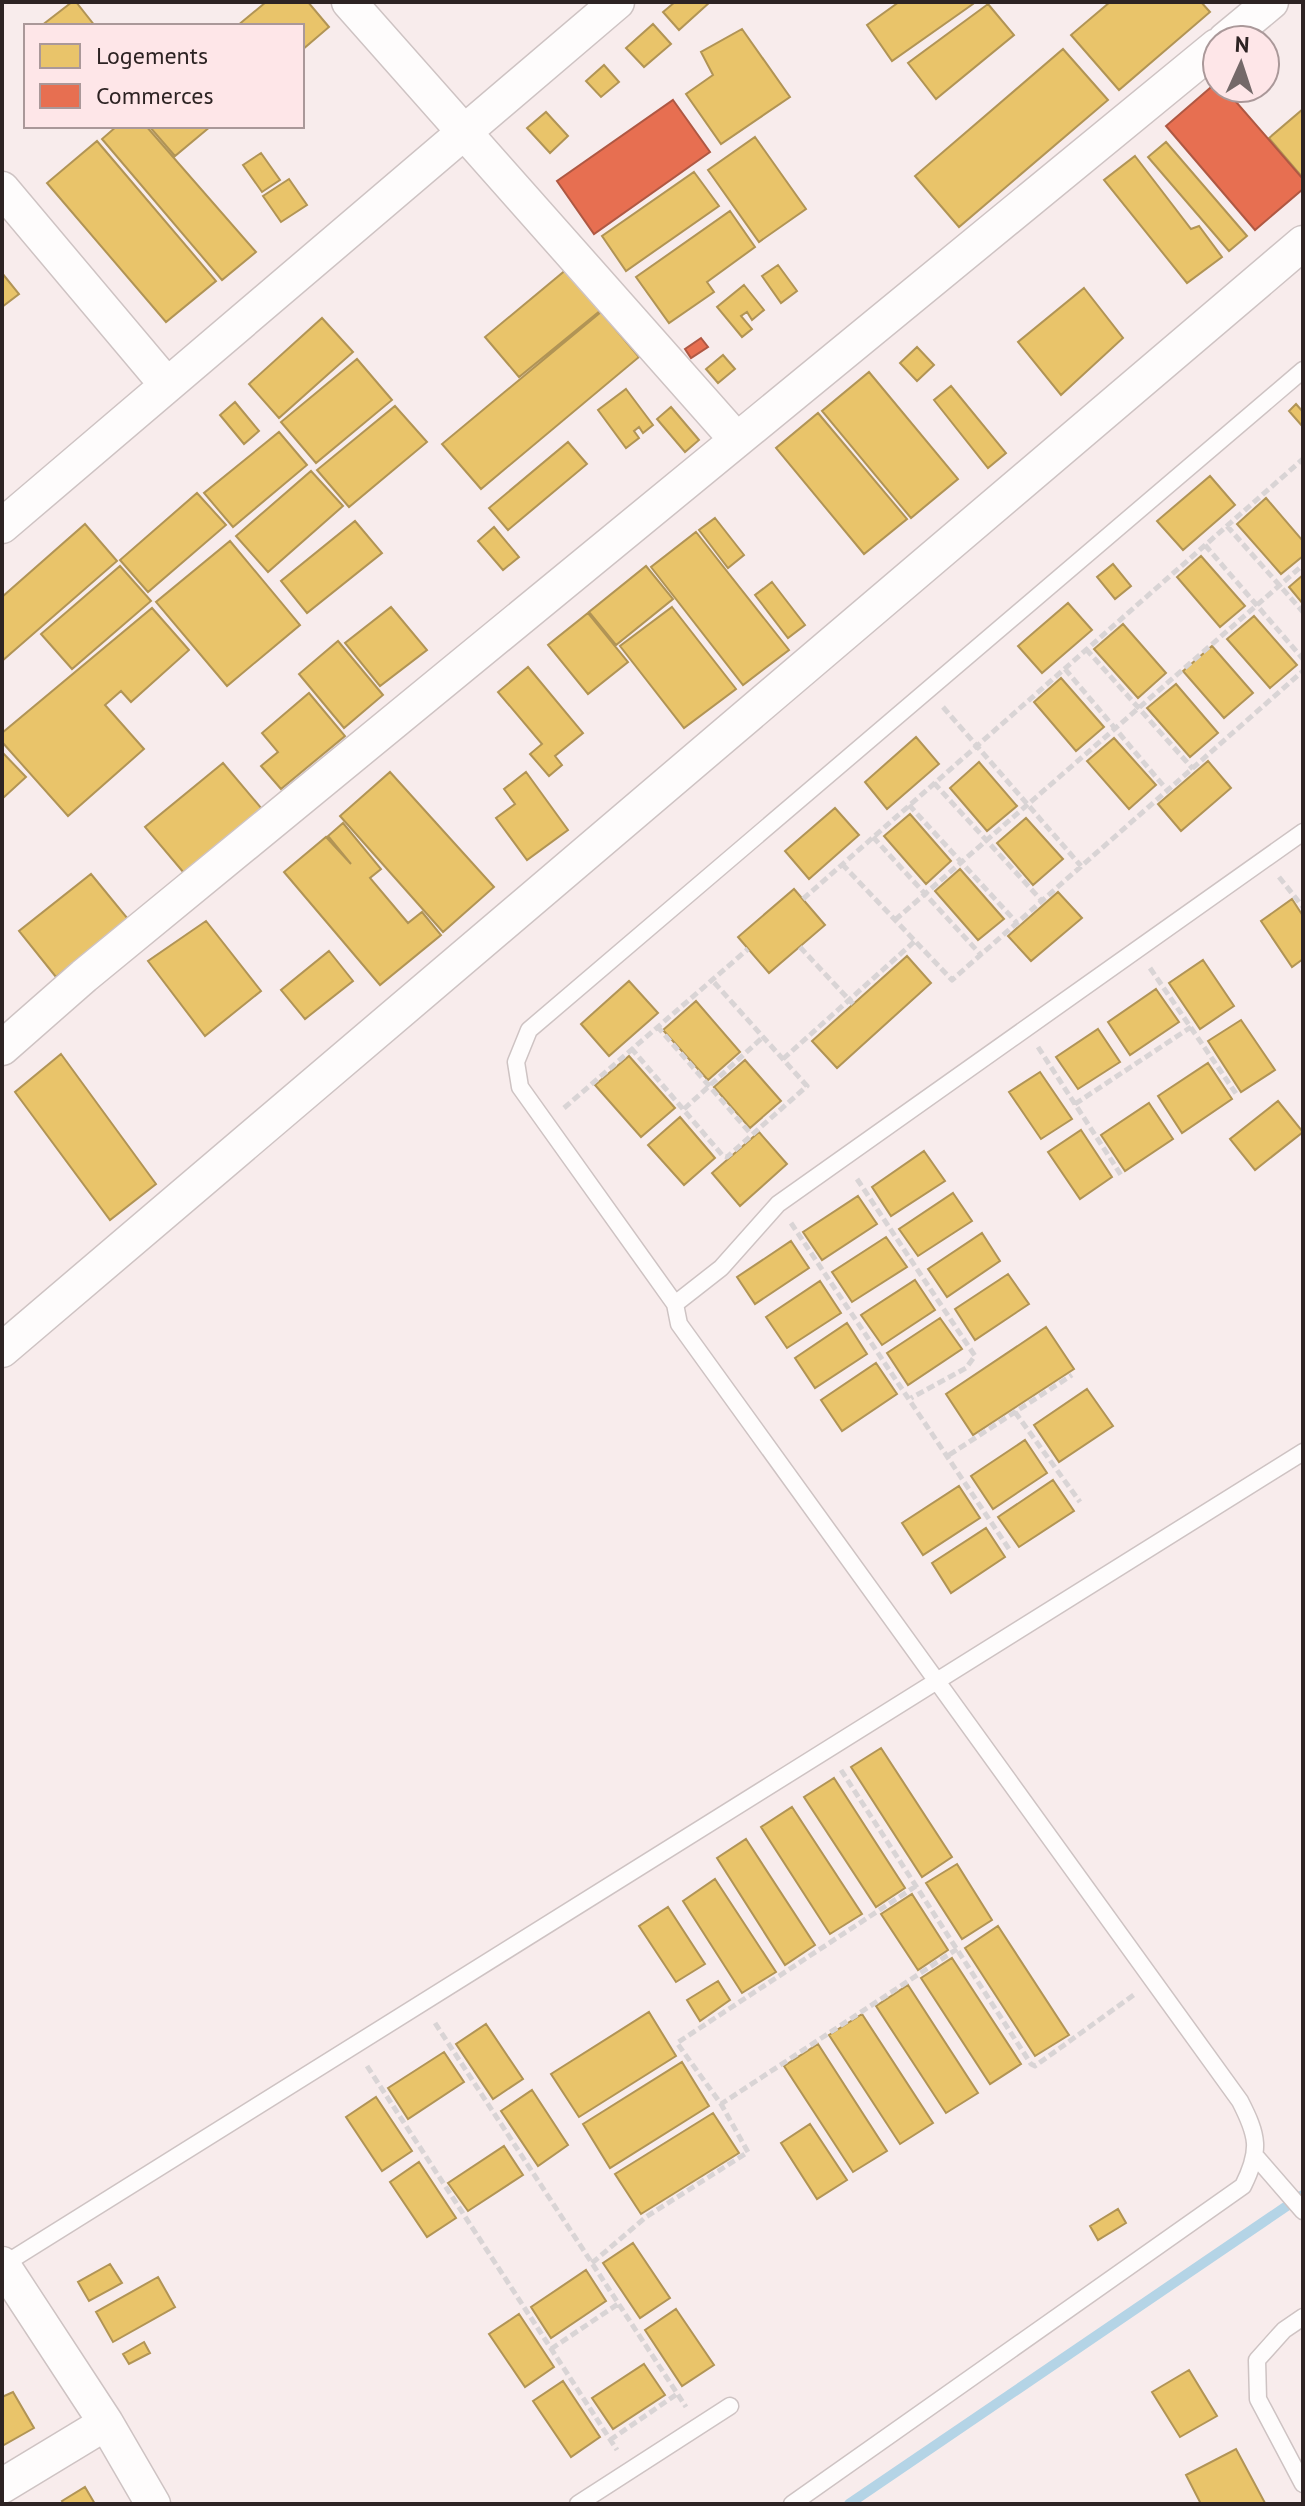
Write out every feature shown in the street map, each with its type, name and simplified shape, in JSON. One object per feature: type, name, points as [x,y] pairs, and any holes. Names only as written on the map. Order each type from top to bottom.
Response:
[{"type":"street","points":[[349,2],[736,439]]},
{"type":"street","points":[[2,526],[617,2]]},
{"type":"street","points":[[1244,24],[1271,2]]},
{"type":"street","points":[[2,1048],[84,976],[1201,59]]},
{"type":"street","points":[[2,189],[167,385]]},
{"type":"street","points":[[2,1350],[1303,243]]},
{"type":"street","points":[[2,2264],[106,2423],[153,2504]]},
{"type":"street","points":[[2,2486],[106,2423]]},
{"type":"lane","points":[[1303,370],[529,1030],[516,1062],[520,1087],[675,1304],[679,1324],[1240,2101],[1253,2127],[1257,2158],[1303,2211]]},
{"type":"lane","points":[[675,1304],[721,1268],[778,1204],[1303,832]]},
{"type":"lane","points":[[2,2264],[1303,1452]]},
{"type":"lane","points":[[792,2504],[1243,2186],[1257,2158]]},
{"type":"lane","points":[[1303,2317],[1284,2330],[1257,2360],[1258,2399],[1303,2484]]},
{"type":"lane","points":[[578,2504],[730,2406]]},
{"type":"path","points":[[803,899],[1303,459]]},
{"type":"path","points":[[1227,526],[1303,612]]},
{"type":"path","points":[[1205,545],[1303,659]]},
{"type":"path","points":[[895,920],[1303,565]]},
{"type":"path","points":[[1086,649],[1193,769]]},
{"type":"path","points":[[1065,669],[1167,790]]},
{"type":"path","points":[[842,864],[952,980],[1303,671]]},
{"type":"path","points":[[927,688],[1081,866]]},
{"type":"path","points":[[934,783],[1042,901]]},
{"type":"path","points":[[909,805],[1017,923]]},
{"type":"path","points":[[873,837],[981,955]]},
{"type":"path","points":[[1266,861],[1303,907]]},
{"type":"path","points":[[783,1059],[851,1002],[915,941]]},
{"type":"path","points":[[800,947],[851,1002]]},
{"type":"path","points":[[545,1125],[748,949]]},
{"type":"path","points":[[1138,951],[1237,1095]]},
{"type":"path","points":[[631,1048],[724,1157],[752,1134],[807,1087],[712,980]]},
{"type":"path","points":[[657,1026],[752,1134]]},
{"type":"path","points":[[1075,1104],[1191,1027]]},
{"type":"path","points":[[1026,1030],[1121,1175]]},
{"type":"path","points":[[684,1109],[763,1037]]},
{"type":"path","points":[[843,1159],[975,1356],[966,1368],[911,1398]]},
{"type":"path","points":[[778,1204],[911,1398],[1011,1552]]},
{"type":"path","points":[[949,1455],[1072,1375]]},
{"type":"path","points":[[1015,1412],[1080,1502]]},
{"type":"path","points":[[827,1749],[1033,2066],[1153,1980]]},
{"type":"path","points":[[592,2263],[646,2217],[748,2152],[721,2104],[678,2040],[916,1886]]},
{"type":"path","points":[[721,2104],[957,1949]]},
{"type":"path","points":[[421,2002],[698,2426]]},
{"type":"path","points":[[353,2045],[630,2470]]},
{"type":"path","points":[[551,2349],[618,2304]]},
{"type":"path","points":[[610,2440],[677,2394]]},
{"type":"building: Logements","points":[[76,2],[93,24],[44,24]]},
{"type":"building: Logements","points":[[266,2],[308,2],[329,27],[304,48],[304,24],[239,24]]},
{"type":"building: Logements","points":[[675,2],[710,2],[679,30],[663,12]]},
{"type":"building: Logements","points":[[899,2],[973,4],[892,61],[867,25]]},
{"type":"building: Logements","points":[[1110,2],[1201,2],[1210,12],[1119,90],[1071,35]]},
{"type":"building: Logements","points":[[988,4],[1014,35],[936,99],[908,63]]},
{"type":"building: Logements","points":[[653,24],[671,44],[644,67],[626,48]]},
{"type":"building: Logements","points":[[742,29],[790,97],[721,144],[686,94],[713,75],[701,52]]},
{"type":"building: Logements","points":[[1063,49],[1108,100],[959,227],[915,176]]},
{"type":"building: Logements","points":[[604,65],[619,82],[601,97],[586,81]]},
{"type":"building: Logements","points":[[1303,109],[1303,178],[1269,138]]},
{"type":"building: Logements","points":[[546,112],[568,136],[550,153],[527,128]]},
{"type":"building: Logements","points":[[115,128],[148,128],[256,252],[222,280],[102,139]]},
{"type":"building: Logements","points":[[151,128],[209,128],[175,156]]},
{"type":"building: Logements","points":[[755,137],[806,209],[759,242],[708,170]]},
{"type":"building: Logements","points":[[97,141],[216,281],[166,322],[47,183]]},
{"type":"building: Logements","points":[[1166,142],[1247,236],[1229,251],[1148,157]]},
{"type":"building: Logements","points":[[261,153],[280,180],[262,192],[243,165]]},
{"type":"building: Logements","points":[[1135,156],[1191,229],[1199,226],[1222,257],[1187,283],[1104,180]]},
{"type":"building: Logements","points":[[694,172],[719,206],[626,271],[602,236]]},
{"type":"building: Logements","points":[[289,179],[307,205],[281,222],[263,196]]},
{"type":"building: Logements","points":[[730,211],[755,247],[707,282],[714,292],[669,323],[636,277]]},
{"type":"building: Logements","points":[[778,265],[797,291],[781,303],[762,276]]},
{"type":"building: Logements","points":[[567,269],[601,310],[519,377],[485,337]]},
{"type":"building: Logements","points":[[2,273],[19,294],[2,307]]},
{"type":"building: Logements","points":[[744,285],[764,310],[752,320],[747,312],[741,316],[752,329],[742,337],[717,307]]},
{"type":"building: Logements","points":[[1084,288],[1123,338],[1061,395],[1018,342]]},
{"type":"building: Logements","points":[[601,312],[639,357],[481,489],[442,444]]},
{"type":"building: Logements","points":[[322,318],[353,352],[279,418],[249,384]]},
{"type":"building: Logements","points":[[917,347],[934,365],[917,381],[900,363]]},
{"type":"building: Logements","points":[[723,355],[735,369],[718,383],[706,369]]},
{"type":"building: Logements","points":[[357,359],[392,400],[316,463],[281,422]]},
{"type":"building: Logements","points":[[869,372],[958,479],[911,518],[822,411]]},
{"type":"building: Logements","points":[[951,386],[1006,453],[988,468],[934,400]]},
{"type":"building: Logements","points":[[626,389],[653,425],[643,433],[639,427],[634,431],[639,438],[626,448],[598,410]]},
{"type":"building: Logements","points":[[235,402],[259,431],[244,444],[220,415]]},
{"type":"building: Logements","points":[[1296,404],[1303,412],[1303,427],[1289,411]]},
{"type":"building: Logements","points":[[395,406],[427,442],[349,507],[317,470]]},
{"type":"building: Logements","points":[[671,407],[699,440],[685,452],[657,419]]},
{"type":"building: Logements","points":[[818,413],[907,519],[864,554],[776,448]]},
{"type":"building: Logements","points":[[279,432],[307,465],[233,527],[204,493]]},
{"type":"building: Logements","points":[[568,442],[587,464],[508,530],[489,508]]},
{"type":"building: Logements","points":[[311,471],[343,506],[268,572],[236,536]]},
{"type":"building: Logements","points":[[1210,476],[1235,505],[1183,550],[1157,521]]},
{"type":"building: Logements","points":[[197,493],[226,525],[148,592],[120,560]]},
{"type":"building: Logements","points":[[1266,498],[1303,541],[1303,556],[1281,574],[1237,524]]},
{"type":"building: Logements","points":[[715,518],[744,555],[728,568],[699,530]]},
{"type":"building: Logements","points":[[355,521],[382,553],[307,613],[281,581]]},
{"type":"building: Logements","points":[[85,524],[117,561],[2,661],[2,597]]},
{"type":"building: Logements","points":[[494,527],[519,557],[503,570],[478,541]]},
{"type":"building: Logements","points":[[696,532],[789,650],[743,685],[651,567]]},
{"type":"building: Logements","points":[[230,541],[300,625],[227,686],[156,602]]},
{"type":"building: Logements","points":[[1201,556],[1245,606],[1220,627],[1177,577]]},
{"type":"building: Logements","points":[[1113,564],[1131,586],[1115,599],[1097,577]]},
{"type":"building: Logements","points":[[120,566],[151,601],[72,669],[41,634]]},
{"type":"building: Logements","points":[[646,566],[673,599],[616,645],[589,612]]},
{"type":"building: Logements","points":[[1303,575],[1303,604],[1289,587]]},
{"type":"building: Logements","points":[[772,582],[805,625],[788,638],[755,595]]},
{"type":"building: Logements","points":[[1068,603],[1092,630],[1042,673],[1018,646]]},
{"type":"building: Logements","points":[[391,607],[427,650],[380,686],[345,643]]},
{"type":"building: Logements","points":[[672,607],[736,689],[684,728],[620,646]]},
{"type":"building: Logements","points":[[152,608],[189,650],[131,702],[121,691],[105,705],[144,749],[68,816],[2,742],[2,733]]},
{"type":"building: Logements","points":[[588,613],[628,662],[588,694],[548,645]]},
{"type":"building: Logements","points":[[1254,616],[1297,665],[1270,688],[1227,639]]},
{"type":"building: Logements","points":[[1123,624],[1166,673],[1138,698],[1094,649]]},
{"type":"building: Logements","points":[[338,641],[383,695],[344,728],[299,674]]},
{"type":"building: Logements","points":[[1212,646],[1253,693],[1224,718],[1183,671]]},
{"type":"building: Logements","points":[[528,667],[583,733],[555,756],[562,765],[549,776],[530,754],[542,744],[498,692]]},
{"type":"building: Logements","points":[[1061,678],[1104,727],[1076,751],[1034,702]]},
{"type":"building: Logements","points":[[1176,684],[1218,733],[1190,757],[1147,708]]},
{"type":"building: Logements","points":[[309,693],[345,736],[281,789],[261,766],[278,752],[262,733]]},
{"type":"building: Logements","points":[[916,737],[939,764],[887,809],[865,782]]},
{"type":"building: Logements","points":[[1114,738],[1156,785],[1129,809],[1087,761]]},
{"type":"building: Logements","points":[[2,752],[26,777],[2,799]]},
{"type":"building: Logements","points":[[1208,761],[1231,788],[1181,831],[1158,804]]},
{"type":"building: Logements","points":[[979,762],[1017,806],[987,831],[950,788]]},
{"type":"building: Logements","points":[[223,763],[262,809],[184,873],[145,827]]},
{"type":"building: Logements","points":[[390,772],[494,887],[443,932],[340,816]]},
{"type":"building: Logements","points":[[526,772],[568,830],[527,860],[496,818],[515,804],[504,789]]},
{"type":"building: Logements","points":[[835,808],[859,835],[809,879],[785,851]]},
{"type":"building: Logements","points":[[910,814],[951,861],[926,884],[884,836]]},
{"type":"building: Logements","points":[[1026,818],[1063,859],[1033,885],[997,843]]},
{"type":"building: Logements","points":[[343,823],[381,869],[370,878],[408,923],[422,912],[441,935],[380,985],[284,872],[326,837],[351,864],[328,836]]},
{"type":"building: Logements","points":[[960,869],[1004,919],[978,940],[935,891]]},
{"type":"building: Logements","points":[[91,874],[128,919],[56,977],[19,931]]},
{"type":"building: Logements","points":[[794,889],[825,925],[769,973],[738,937]]},
{"type":"building: Logements","points":[[1058,892],[1082,918],[1031,961],[1008,936]]},
{"type":"building: Logements","points":[[1292,899],[1303,916],[1303,959],[1292,967],[1261,921]]},
{"type":"building: Logements","points":[[206,921],[261,991],[205,1036],[148,961]]},
{"type":"building: Logements","points":[[329,951],[353,981],[305,1019],[281,990]]},
{"type":"building: Logements","points":[[907,956],[931,983],[837,1068],[812,1041]]},
{"type":"building: Logements","points":[[1203,960],[1234,1006],[1200,1029],[1169,983]]},
{"type":"building: Logements","points":[[629,981],[658,1013],[609,1056],[581,1024]]},
{"type":"building: Logements","points":[[1156,989],[1179,1022],[1130,1055],[1108,1022]]},
{"type":"building: Logements","points":[[696,1001],[740,1052],[708,1080],[663,1030]]},
{"type":"building: Logements","points":[[1241,1020],[1275,1070],[1241,1092],[1208,1041]]},
{"type":"building: Logements","points":[[1098,1029],[1120,1062],[1078,1089],[1056,1057]]},
{"type":"building: Logements","points":[[61,1054],[156,1184],[110,1220],[15,1092]]},
{"type":"building: Logements","points":[[629,1056],[675,1108],[641,1137],[595,1085]]},
{"type":"building: Logements","points":[[745,1060],[781,1101],[750,1128],[714,1087]]},
{"type":"building: Logements","points":[[1208,1063],[1232,1099],[1182,1133],[1158,1096]]},
{"type":"building: Logements","points":[[1040,1072],[1072,1119],[1041,1139],[1009,1092]]},
{"type":"building: Logements","points":[[1278,1101],[1303,1132],[1255,1170],[1230,1139]]},
{"type":"building: Logements","points":[[1149,1103],[1173,1139],[1125,1171],[1101,1135]]},
{"type":"building: Logements","points":[[680,1117],[715,1158],[684,1185],[648,1145]]},
{"type":"building: Logements","points":[[1081,1130],[1112,1177],[1080,1199],[1048,1152]]},
{"type":"building: Logements","points":[[759,1132],[787,1164],[740,1206],[712,1173]]},
{"type":"building: Logements","points":[[924,1151],[945,1181],[891,1216],[872,1187]]},
{"type":"building: Logements","points":[[953,1193],[972,1221],[918,1256],[899,1229]]},
{"type":"building: Logements","points":[[858,1196],[877,1224],[822,1260],[803,1232]]},
{"type":"building: Logements","points":[[982,1233],[1000,1261],[947,1297],[928,1269]]},
{"type":"building: Logements","points":[[886,1237],[907,1267],[852,1302],[832,1272]]},
{"type":"building: Logements","points":[[791,1241],[809,1268],[755,1304],[737,1277]]},
{"type":"building: Logements","points":[[1008,1274],[1029,1304],[975,1340],[955,1309]]},
{"type":"building: Logements","points":[[915,1280],[935,1310],[882,1345],[861,1315]]},
{"type":"building: Logements","points":[[820,1281],[841,1313],[787,1348],[766,1317]]},
{"type":"building: Logements","points":[[940,1318],[962,1349],[908,1385],[887,1353]]},
{"type":"building: Logements","points":[[847,1323],[867,1354],[815,1388],[795,1358]]},
{"type":"building: Logements","points":[[1046,1327],[1074,1369],[973,1435],[946,1394]]},
{"type":"building: Logements","points":[[876,1363],[897,1394],[842,1431],[821,1400]]},
{"type":"building: Logements","points":[[1087,1389],[1113,1426],[1059,1462],[1034,1425]]},
{"type":"building: Logements","points":[[1025,1440],[1047,1473],[993,1509],[971,1476]]},
{"type":"building: Logements","points":[[1053,1480],[1074,1511],[1019,1547],[998,1517]]},
{"type":"building: Logements","points":[[959,1486],[980,1518],[923,1555],[902,1523]]},
{"type":"building: Logements","points":[[986,1528],[1005,1557],[951,1593],[932,1563]]},
{"type":"building: Logements","points":[[881,1748],[952,1857],[922,1877],[851,1767]]},
{"type":"building: Logements","points":[[834,1778],[905,1888],[876,1907],[804,1797]]},
{"type":"building: Logements","points":[[792,1807],[862,1914],[830,1934],[761,1827]]},
{"type":"building: Logements","points":[[746,1839],[815,1945],[785,1965],[717,1858]]},
{"type":"building: Logements","points":[[957,1864],[992,1920],[962,1939],[926,1883]]},
{"type":"building: Logements","points":[[715,1879],[776,1972],[742,1993],[683,1901]]},
{"type":"building: Logements","points":[[912,1894],[948,1950],[918,1970],[881,1914]]},
{"type":"building: Logements","points":[[668,1907],[705,1964],[676,1982],[639,1926]]},
{"type":"building: Logements","points":[[998,1926],[1069,2035],[1035,2056],[965,1948]]},
{"type":"building: Logements","points":[[952,1958],[1021,2064],[990,2084],[921,1978]]},
{"type":"building: Logements","points":[[718,1981],[730,2000],[700,2021],[687,2000]]},
{"type":"building: Logements","points":[[908,1985],[978,2093],[946,2113],[876,2006]]},
{"type":"building: Logements","points":[[649,2012],[676,2056],[579,2117],[551,2074]]},
{"type":"building: Logements","points":[[862,2014],[933,2123],[900,2144],[829,2035]]},
{"type":"building: Logements","points":[[486,2024],[523,2079],[493,2099],[456,2044]]},
{"type":"building: Logements","points":[[818,2044],[887,2151],[853,2172],[784,2066]]},
{"type":"building: Logements","points":[[444,2052],[464,2082],[408,2119],[388,2088]]},
{"type":"building: Logements","points":[[682,2062],[709,2106],[610,2168],[583,2124]]},
{"type":"building: Logements","points":[[532,2090],[568,2145],[538,2166],[501,2111]]},
{"type":"building: Logements","points":[[376,2097],[412,2151],[382,2171],[346,2117]]},
{"type":"building: Logements","points":[[713,2113],[739,2153],[641,2214],[615,2174]]},
{"type":"building: Logements","points":[[810,2124],[847,2180],[817,2199],[781,2143]]},
{"type":"building: Logements","points":[[504,2146],[523,2175],[468,2211],[448,2183]]},
{"type":"building: Logements","points":[[419,2162],[456,2218],[427,2237],[390,2182]]},
{"type":"building: Logements","points":[[1118,2209],[1126,2223],[1098,2240],[1090,2226]]},
{"type":"building: Logements","points":[[633,2243],[670,2298],[640,2318],[603,2263]]},
{"type":"building: Logements","points":[[110,2264],[122,2283],[89,2301],[78,2282]]},
{"type":"building: Logements","points":[[586,2270],[606,2301],[551,2338],[531,2307]]},
{"type":"building: Logements","points":[[158,2277],[175,2307],[113,2342],[96,2312]]},
{"type":"building: Logements","points":[[676,2309],[714,2365],[682,2386],[645,2330]]},
{"type":"building: Logements","points":[[519,2314],[554,2367],[525,2387],[489,2334]]},
{"type":"building: Logements","points":[[144,2342],[150,2353],[129,2364],[123,2354]]},
{"type":"building: Logements","points":[[644,2364],[665,2395],[613,2429],[592,2398]]},
{"type":"building: Logements","points":[[1189,2370],[1217,2416],[1180,2437],[1152,2392]]},
{"type":"building: Logements","points":[[563,2381],[600,2437],[571,2457],[533,2401]]},
{"type":"building: Logements","points":[[13,2392],[34,2428],[2,2446],[2,2397]]},
{"type":"building: Logements","points":[[1236,2449],[1265,2503],[1201,2504],[1186,2475]]},
{"type":"building: Logements","points":[[85,2487],[95,2504],[64,2504],[62,2501]]},
{"type":"building: Commerces","points":[[1201,96],[1201,104],[1238,104],[1303,179],[1303,189],[1255,230],[1166,126]]},
{"type":"building: Commerces","points":[[673,100],[710,152],[594,234],[557,181]]},
{"type":"building: Commerces","points":[[701,338],[708,347],[691,358],[685,349]]},
{"type":"waterway","points":[[849,2504],[1303,2195]]}]
